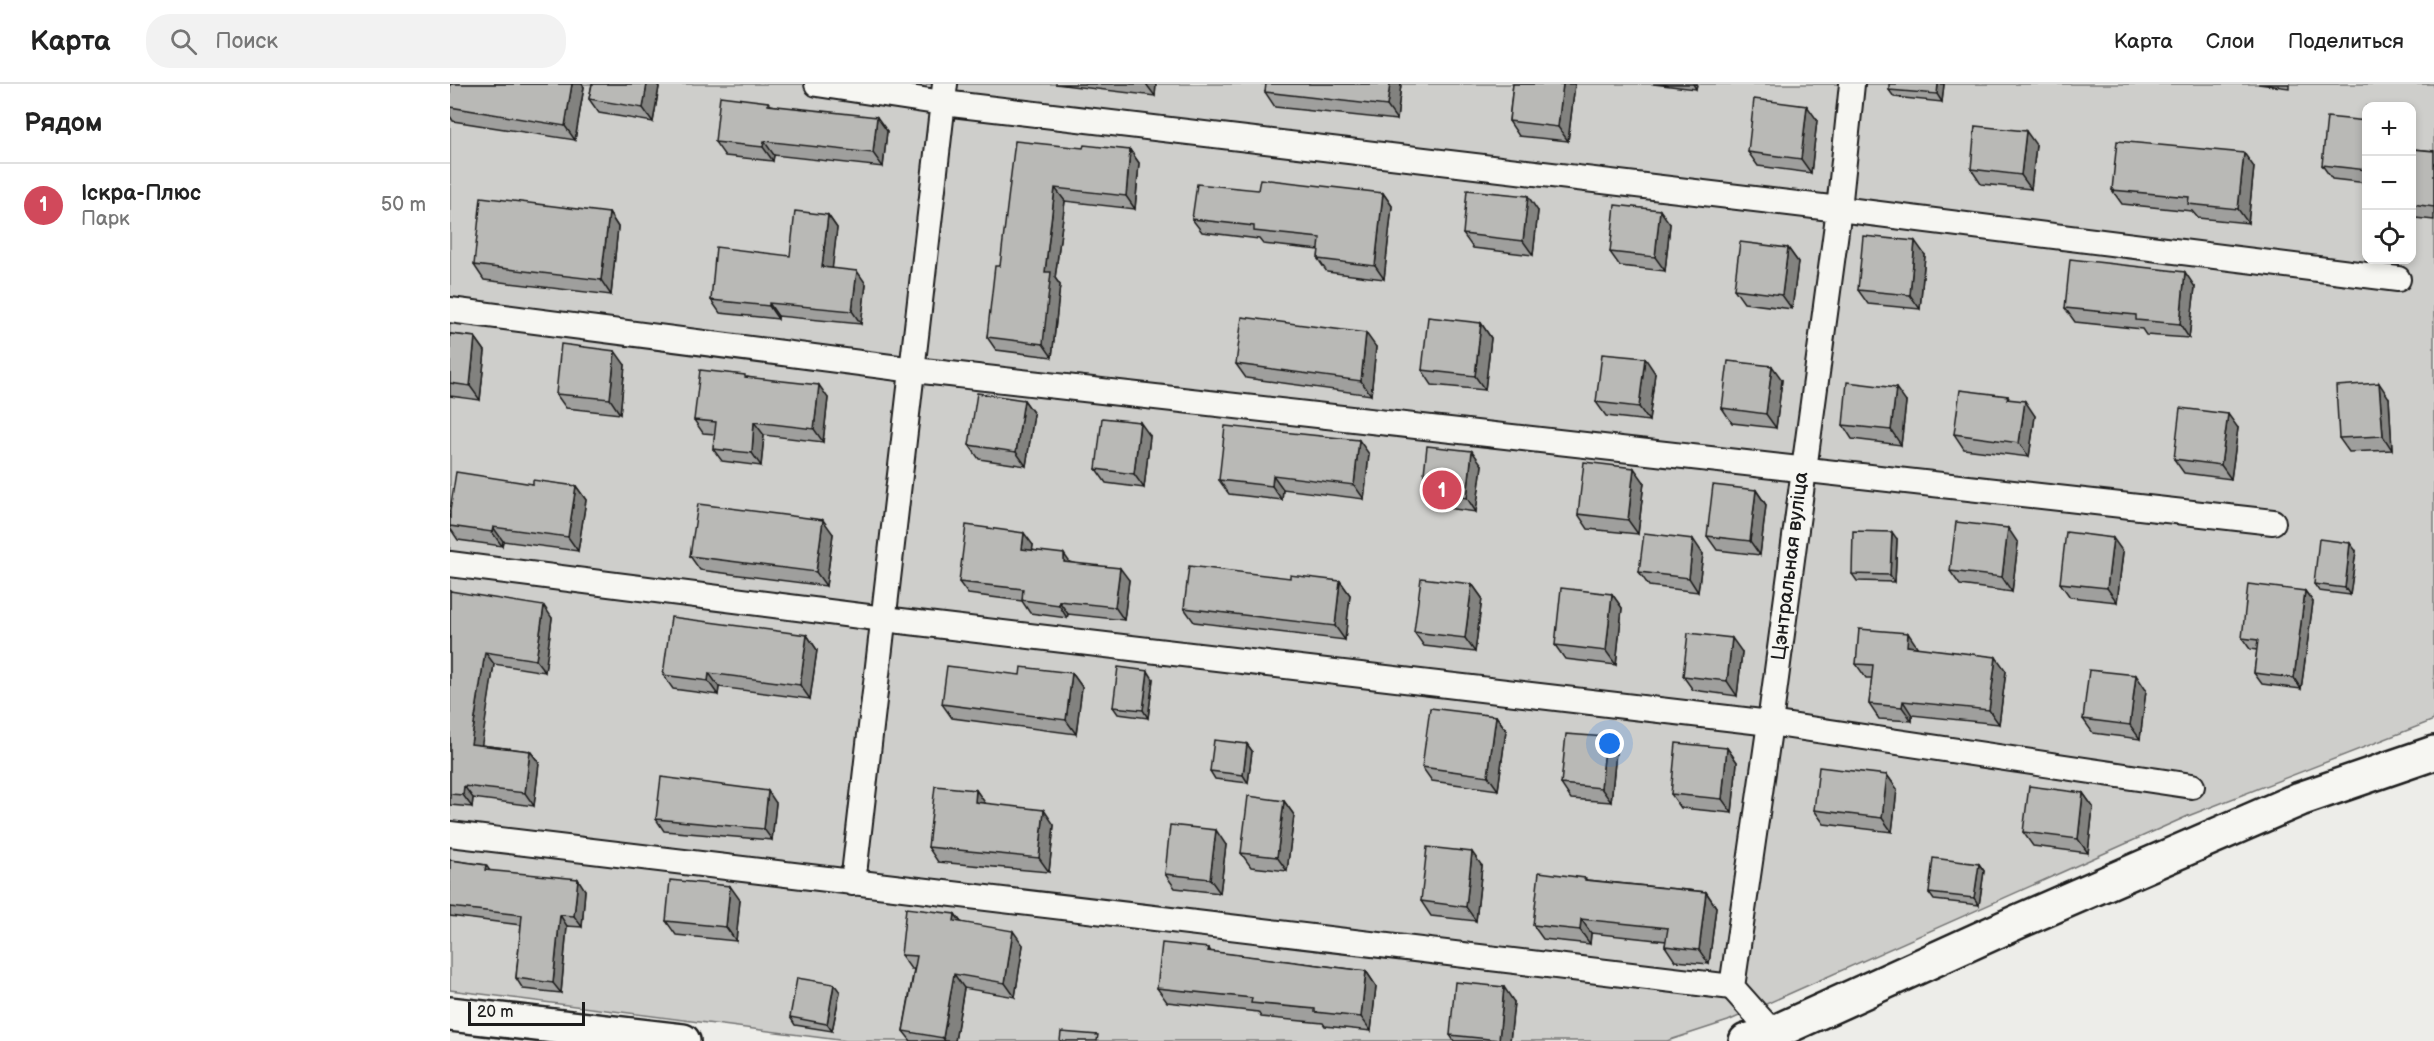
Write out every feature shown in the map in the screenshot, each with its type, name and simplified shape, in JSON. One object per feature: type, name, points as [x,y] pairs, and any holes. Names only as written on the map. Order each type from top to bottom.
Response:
[{"type":"street","points":[[1760,1037],[2300,799],[2434,753]]},
{"type":"street","points":[[450,1014],[683,1041]]},
{"type":"lane","points":[[817,84],[944,94],[2398,279]]},
{"type":"lane","name":"Цэнтральная вуліца","points":[[1732,987],[1839,209],[1852,84]]},
{"type":"lane","points":[[853,883],[914,370],[944,94]]},
{"type":"lane","points":[[450,310],[914,370],[2273,522]]},
{"type":"lane","points":[[450,564],[884,619],[1770,723],[2193,786]]},
{"type":"lane","points":[[450,834],[1732,987],[1760,1037]]},
{"type":"shaded area","points":[[450,84],[2434,84],[2434,720],[2188,816],[1728,1021],[1667,1041],[847,1041],[450,990]]},
{"type":"building","points":[[450,84],[572,84],[565,126],[450,107]]},
{"type":"building","points":[[592,84],[647,84],[643,108],[589,99]]},
{"type":"building","points":[[1266,84],[1390,84],[1387,106],[1265,92]]},
{"type":"building","points":[[1513,84],[1563,84],[1558,127],[1509,121]]},
{"type":"building","points":[[1889,84],[1938,84],[1937,94],[1889,90]]},
{"type":"building","points":[[720,96],[768,102],[768,105],[877,117],[873,153],[764,141],[763,147],[715,142]]},
{"type":"building","points":[[1754,99],[1807,106],[1801,159],[1748,152]]},
{"type":"building","points":[[2327,117],[2362,120],[2362,169],[2322,165]]},
{"type":"building","points":[[1975,126],[2026,131],[2021,175],[1971,169]]},
{"type":"building","points":[[1015,141],[1130,150],[1126,196],[1055,188],[1045,272],[1051,272],[1043,344],[987,337],[995,266],[1000,266]]},
{"type":"building","points":[[2117,141],[2244,153],[2238,209],[2188,204],[2189,197],[2112,190]]},
{"type":"building","points":[[2416,149],[2434,151],[2434,207],[2416,205]]},
{"type":"building","points":[[1260,179],[1383,193],[1375,266],[1318,259],[1320,238],[1254,231],[1254,226],[1192,219],[1197,184],[1258,190]]},
{"type":"building","points":[[1467,190],[1528,196],[1523,241],[1463,234]]},
{"type":"building","points":[[481,197],[609,213],[601,280],[474,265]]},
{"type":"building","points":[[1615,205],[1660,210],[1655,257],[1610,252]]},
{"type":"building","points":[[795,211],[828,215],[822,267],[857,271],[852,311],[711,300],[716,247],[790,256]]},
{"type":"building","points":[[1863,236],[1915,241],[1910,295],[1858,290]]},
{"type":"building","points":[[1740,242],[1788,248],[1782,295],[1734,289]]},
{"type":"building","points":[[2070,259],[2185,272],[2180,324],[2136,320],[2136,315],[2065,308]]},
{"type":"building","points":[[1242,317],[1366,333],[1361,381],[1236,364]]},
{"type":"building","points":[[1428,317],[1481,323],[1475,376],[1422,370]]},
{"type":"building","points":[[450,334],[475,337],[470,386],[450,383]]},
{"type":"building","points":[[561,344],[615,351],[610,399],[556,394]]},
{"type":"building","points":[[1602,354],[1645,358],[1639,407],[1596,402]]},
{"type":"building","points":[[1728,361],[1772,366],[1766,414],[1722,408]]},
{"type":"building","points":[[700,370],[819,385],[814,429],[754,422],[752,453],[713,449],[716,422],[694,420]]},
{"type":"building","points":[[1847,382],[1896,388],[1891,430],[1843,425]]},
{"type":"building","points":[[2379,383],[2383,436],[2339,438],[2336,386]]},
{"type":"building","points":[[1960,390],[2008,396],[2007,399],[2025,401],[2019,443],[1954,434]]},
{"type":"building","points":[[977,393],[1024,400],[1016,452],[969,445]]},
{"type":"building","points":[[2180,408],[2228,414],[2221,465],[2174,459]]},
{"type":"building","points":[[1102,418],[1140,422],[1134,474],[1096,469]]},
{"type":"building","points":[[1225,426],[1359,440],[1354,485],[1273,475],[1272,486],[1219,480]]},
{"type":"building","points":[[1427,446],[1472,451],[1467,498],[1422,492]]},
{"type":"building","points":[[1584,462],[1634,468],[1628,520],[1578,514]]},
{"type":"building","points":[[456,472],[533,484],[533,480],[576,486],[568,537],[493,527],[492,532],[450,526]]},
{"type":"building","points":[[1713,485],[1756,490],[1750,541],[1707,536]]},
{"type":"building","points":[[698,504],[823,520],[816,572],[690,556]]},
{"type":"building","points":[[1956,522],[2008,528],[2002,577],[1950,571]]},
{"type":"building","points":[[966,525],[1024,533],[1022,549],[1064,554],[1064,562],[1120,568],[1115,607],[1059,601],[1059,605],[1022,600],[1023,589],[959,582]]},
{"type":"building","points":[[1853,531],[1892,532],[1890,575],[1852,574]]},
{"type":"building","points":[[2066,532],[2113,538],[2107,588],[2060,583]]},
{"type":"building","points":[[1644,533],[1693,539],[1689,578],[1639,572]]},
{"type":"building","points":[[2319,539],[2350,543],[2345,588],[2314,584]]},
{"type":"building","points":[[1189,566],[1290,578],[1290,575],[1340,581],[1335,626],[1184,608]]},
{"type":"building","points":[[1421,578],[1472,584],[1465,638],[1414,632]]},
{"type":"building","points":[[2248,584],[2305,591],[2294,678],[2254,673],[2258,640],[2242,638]]},
{"type":"building","points":[[1561,588],[1612,594],[1606,651],[1555,645]]},
{"type":"building","points":[[450,591],[544,606],[536,660],[485,652],[471,744],[530,751],[525,793],[464,786],[463,795],[450,794]]},
{"type":"building","points":[[671,617],[807,635],[800,685],[709,673],[708,681],[663,675]]},
{"type":"building","points":[[1859,629],[1908,633],[1907,646],[1996,657],[1989,710],[1903,701],[1902,707],[1869,704],[1873,665],[1856,664]]},
{"type":"building","points":[[1688,633],[1732,638],[1727,681],[1683,676]]},
{"type":"building","points":[[947,666],[1020,675],[1021,667],[1072,673],[1066,720],[942,704]]},
{"type":"building","points":[[1118,667],[1148,671],[1143,710],[1113,707]]},
{"type":"building","points":[[2089,670],[2136,675],[2130,725],[2083,719]]},
{"type":"building","points":[[1430,708],[1496,716],[1488,776],[1422,767]]},
{"type":"building","points":[[1566,734],[1606,737],[1601,788],[1561,784]]},
{"type":"building","points":[[1214,740],[1247,744],[1243,775],[1210,771]]},
{"type":"building","points":[[1676,743],[1727,748],[1722,799],[1671,794]]},
{"type":"building","points":[[1819,767],[1887,775],[1882,818],[1814,810]]},
{"type":"building","points":[[661,777],[768,791],[764,829],[656,819]]},
{"type":"building","points":[[935,786],[976,790],[975,802],[1044,810],[1039,858],[928,847]]},
{"type":"building","points":[[2029,786],[2083,793],[2078,839],[2023,832]]},
{"type":"building","points":[[1248,796],[1284,801],[1277,857],[1241,853]]},
{"type":"building","points":[[1170,825],[1216,830],[1210,879],[1165,874]]},
{"type":"building","points":[[1427,847],[1472,852],[1466,907],[1421,901]]},
{"type":"building","points":[[1933,858],[1979,864],[1974,898],[1929,893]]},
{"type":"building","points":[[450,860],[486,865],[485,870],[578,879],[574,916],[560,915],[553,983],[516,978],[522,915],[450,907]]},
{"type":"building","points":[[1539,872],[1585,878],[1585,880],[1706,892],[1699,950],[1665,946],[1668,928],[1581,919],[1580,930],[1533,925]]},
{"type":"building","points":[[670,880],[730,886],[726,927],[666,921]]},
{"type":"building","points":[[906,908],[955,914],[954,921],[1013,931],[1005,983],[954,974],[943,1038],[903,1031],[917,956],[901,955]]},
{"type":"building","points":[[1162,943],[1366,971],[1361,1017],[1315,1012],[1315,1009],[1251,1003],[1252,998],[1157,988]]},
{"type":"building","points":[[797,978],[834,984],[827,1024],[790,1017]]},
{"type":"building","points":[[1455,982],[1504,987],[1499,1040],[1450,1035]]},
{"type":"building","points":[[1061,1032],[1098,1035],[1097,1041],[1060,1041]]},
{"type":"place","name":"Іскра-Плюс","points":[[1442,490]]}]
